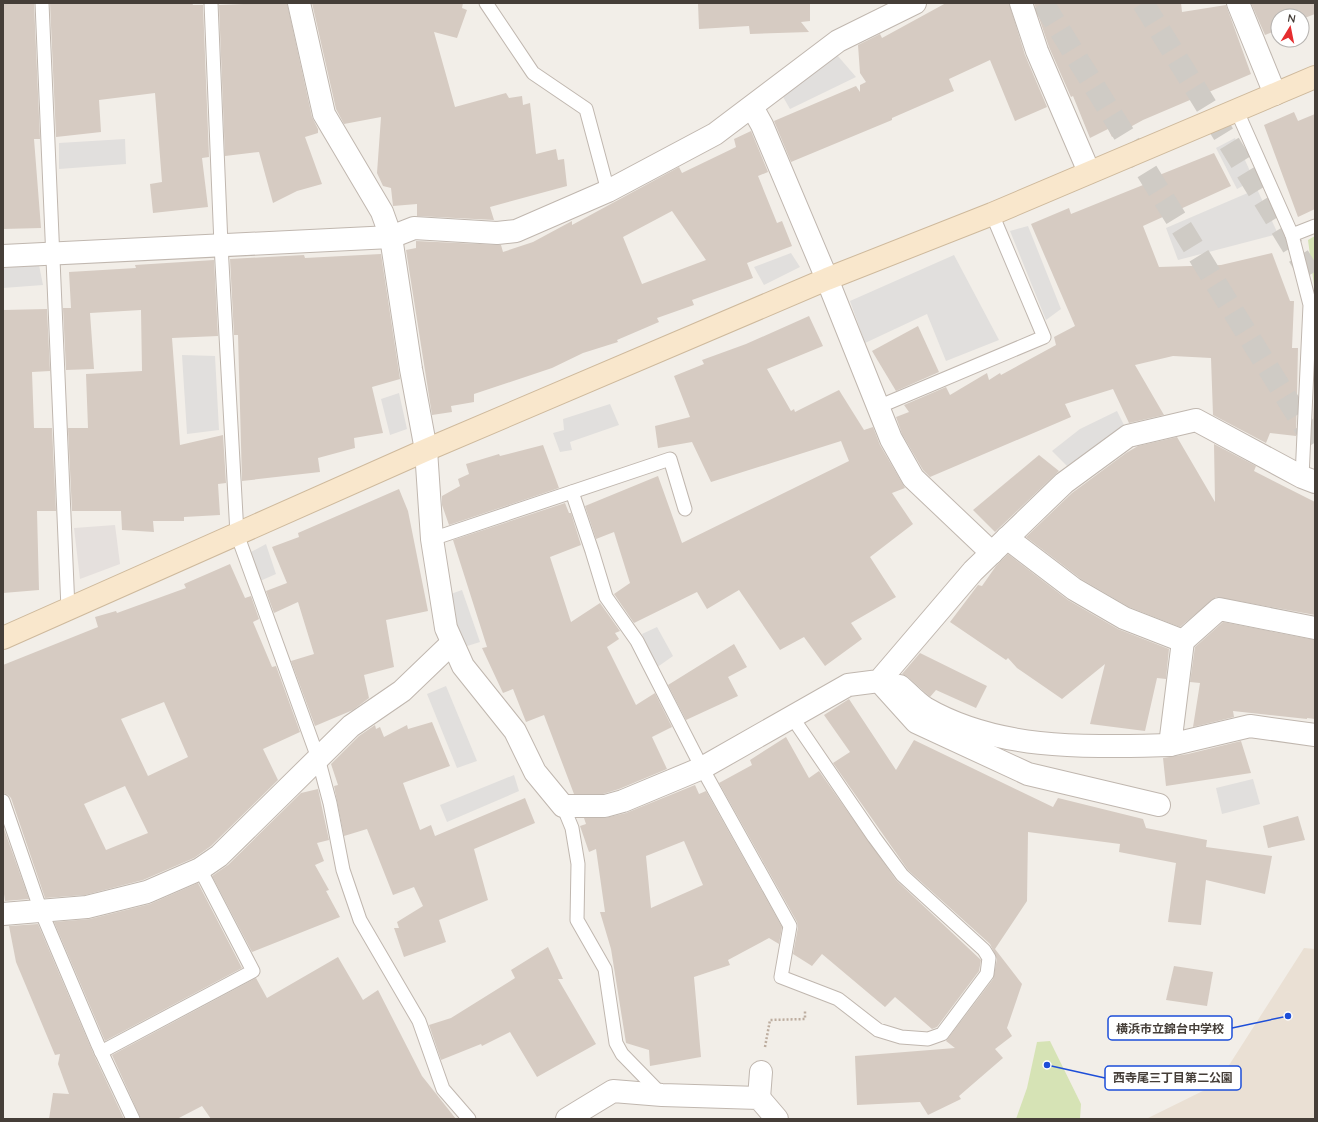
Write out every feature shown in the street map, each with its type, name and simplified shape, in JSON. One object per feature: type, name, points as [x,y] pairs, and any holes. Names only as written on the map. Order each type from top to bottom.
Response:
[{"type":"street","points":[[299,3],[324,114],[382,212],[391,237],[426,450],[432,539],[446,628],[463,666],[515,731],[535,772],[563,806],[605,806],[624,801],[702,768],[848,685],[882,677],[973,571],[1064,483],[1096,458],[1128,436],[1196,420],[1309,480]]},
{"type":"street","points":[[3,256],[391,237],[414,228],[497,233],[516,231],[608,191],[715,134],[838,41],[915,3]]},
{"type":"street","points":[[1021,3],[1037,51],[1089,172]]},
{"type":"street","points":[[1238,3],[1275,94]]},
{"type":"street","points":[[3,638],[426,450],[827,279],[992,214],[1236,109],[1315,78]]},
{"type":"street","points":[[752,107],[762,126],[827,279],[891,439],[913,478],[992,554]]},
{"type":"street","points":[[1007,538],[1074,589],[1124,618],[1183,641]]},
{"type":"street","points":[[1170,745],[1183,641],[1219,609],[1315,628]]},
{"type":"street","points":[[3,914],[87,907],[147,892],[200,870],[219,856],[351,726],[402,691],[452,643]]},
{"type":"street","points":[[882,677],[924,707],[971,728],[1012,739],[1085,747],[1170,745],[1250,726],[1315,734]]},
{"type":"street","points":[[882,677],[916,722],[1028,774],[1159,805]]},
{"type":"street","points":[[759,1098],[761,1072]]},
{"type":"street","points":[[567,1119],[613,1091],[662,1095],[759,1098],[778,1119]]},
{"type":"lane","points":[[42,3],[54,253],[68,609]]},
{"type":"lane","points":[[211,3],[221,245],[237,534],[318,758],[330,803],[343,870],[360,920],[419,1021],[442,1090],[469,1119]]},
{"type":"lane","points":[[486,3],[533,74],[586,108],[608,191]]},
{"type":"lane","points":[[1236,109],[1292,236],[1310,305],[1309,480]]},
{"type":"lane","points":[[878,407],[1044,337],[992,214]]},
{"type":"lane","points":[[1292,236],[1315,226]]},
{"type":"lane","points":[[432,539],[670,459],[685,509]]},
{"type":"lane","points":[[572,492],[606,597],[637,641],[702,768],[790,926],[781,978],[838,999],[878,1030],[901,1038],[928,1039],[942,1034],[987,974],[989,958],[984,950],[902,875],[874,837],[792,717]]},
{"type":"lane","points":[[3,801],[40,911],[101,1052],[133,1119]]},
{"type":"lane","points":[[563,806],[572,828],[578,864],[577,920],[605,969],[616,1042],[622,1054],[662,1095]]},
{"type":"lane","points":[[101,1052],[254,971],[200,870]]},
{"type":"path","points":[[761,1072],[770,1020],[804,1019],[805,1005]]},
{"type":"shaded area","points":[[837,55],[856,77],[790,109],[782,95]]},
{"type":"shaded area","points":[[1235,138],[1254,180],[1237,189],[1216,148]]},
{"type":"shaded area","points":[[125,139],[126,164],[59,169],[59,143]]},
{"type":"shaded area","points":[[1257,189],[1278,234],[1178,260],[1166,228]]},
{"type":"shaded area","points":[[1028,226],[1061,309],[1046,320],[1010,231]]},
{"type":"shaded area","points":[[791,253],[800,267],[764,285],[754,267]]},
{"type":"shaded area","points":[[954,255],[999,340],[946,361],[927,314],[865,343],[850,301]]},
{"type":"shaded area","points":[[39,265],[43,285],[3,288],[3,268]]},
{"type":"shaded area","points":[[182,355],[215,356],[219,430],[187,434]]},
{"type":"shaded area","points":[[399,393],[407,429],[390,435],[381,399]]},
{"type":"shaded area","points":[[610,404],[619,425],[570,442],[572,450],[560,452],[553,433],[564,430],[563,419]]},
{"type":"shaded area","points":[[1117,411],[1125,427],[1067,466],[1052,451],[1080,429]]},
{"type":"shaded area","points":[[115,525],[120,564],[80,579],[74,528]]},
{"type":"shaded area","points":[[266,544],[276,574],[260,581],[251,552]]},
{"type":"shaded area","points":[[462,590],[480,642],[464,647],[451,618],[448,595]]},
{"type":"shaded area","points":[[657,627],[673,656],[656,668],[642,634]]},
{"type":"shaded area","points":[[446,686],[477,761],[457,768],[427,694]]},
{"type":"shaded area","points":[[514,775],[519,791],[447,822],[440,805]]},
{"type":"shaded area","points":[[1253,779],[1260,804],[1222,814],[1216,788]]},
{"type":"shaded area","points":[[1304,948],[1315,949],[1315,1119],[1146,1119],[1217,1084]]},
{"type":"green space","points":[[1315,236],[1315,293],[1308,240]]},
{"type":"green space","points":[[1050,1041],[1081,1104],[1080,1119],[1016,1119],[1027,1088],[1037,1042]]},
{"type":"building","points":[[3,3],[34,3],[40,139],[34,139],[41,228],[3,229]]},
{"type":"building","points":[[50,3],[192,3],[193,5],[203,5],[209,157],[202,158],[208,207],[153,213],[150,184],[162,182],[155,93],[99,100],[101,132],[56,137]]},
{"type":"building","points":[[287,3],[312,117],[318,129],[318,133],[305,137],[322,184],[297,191],[273,203],[259,152],[225,156],[219,5]]},
{"type":"building","points":[[312,3],[463,3],[462,8],[467,10],[457,38],[434,32],[455,107],[506,93],[509,98],[522,96],[523,105],[530,103],[536,154],[556,149],[558,160],[564,159],[567,186],[490,207],[494,220],[417,216],[417,204],[393,206],[391,188],[383,186],[377,173],[381,117],[344,124],[336,109]]},
{"type":"building","points":[[698,3],[810,3],[810,21],[801,22],[809,32],[750,34],[749,26],[699,29]]},
{"type":"building","points":[[946,3],[1009,3],[1025,55],[1047,107],[1015,121],[990,60],[949,79],[954,91],[892,118],[892,120],[791,162],[774,121],[856,86],[860,92],[860,85],[866,82],[860,73],[858,45],[880,34],[882,38]]},
{"type":"building","points":[[1034,3],[1181,3],[1182,12],[1226,5],[1251,74],[1143,120],[1112,137],[1108,129],[1090,138],[1073,96],[1071,97],[1049,47]]},
{"type":"building","points":[[1251,3],[1315,3],[1315,14],[1310,16],[1310,8],[1270,8],[1270,33],[1265,35]]},
{"type":"building","points":[[1294,112],[1298,121],[1315,114],[1315,209],[1298,217],[1264,125]]},
{"type":"building","points":[[751,131],[768,172],[758,176],[777,223],[782,221],[792,246],[747,263],[753,278],[692,300],[694,305],[657,318],[659,322],[617,340],[618,342],[583,353],[552,368],[474,394],[474,402],[451,406],[452,412],[432,415],[406,250],[416,248],[416,241],[501,245],[503,252],[533,242],[572,221],[572,225],[679,167],[682,173],[736,147],[734,139]],"holes":[[[672,211],[706,260],[642,284],[623,237]]]},
{"type":"building","points":[[1214,153],[1231,186],[1143,226],[1159,267],[1221,265],[1272,253],[1290,301],[1294,301],[1292,348],[1298,348],[1296,436],[1270,433],[1266,443],[1213,415],[1211,358],[1173,356],[1135,365],[1164,415],[1129,423],[1113,389],[1065,404],[1071,417],[930,477],[923,470],[902,434],[896,417],[909,412],[904,405],[946,387],[950,395],[987,373],[989,380],[1000,373],[1001,375],[1056,345],[1054,337],[1075,326],[1031,224],[1069,208],[1071,214],[1148,183],[1147,180]]},
{"type":"building","points":[[381,254],[400,379],[372,387],[383,433],[354,438],[355,448],[318,458],[320,472],[242,481],[238,335],[234,335],[230,259],[304,255],[305,258]]},
{"type":"building","points":[[214,260],[218,336],[172,338],[180,445],[223,435],[226,483],[218,484],[220,515],[184,517],[184,521],[153,521],[154,532],[122,530],[121,511],[72,511],[68,428],[88,428],[86,374],[142,371],[141,310],[90,313],[94,369],[66,370],[63,308],[71,308],[69,272],[136,268],[135,265]]},
{"type":"building","points":[[47,309],[50,371],[32,372],[34,428],[52,428],[56,511],[37,511],[39,590],[3,593],[3,310]]},
{"type":"building","points":[[809,316],[823,346],[767,369],[791,411],[794,409],[795,412],[839,390],[864,430],[873,427],[880,445],[905,488],[892,493],[913,524],[870,557],[896,597],[851,623],[862,639],[825,666],[804,637],[780,650],[739,590],[707,609],[697,592],[634,623],[614,594],[630,583],[614,532],[596,539],[585,506],[658,476],[682,543],[849,461],[841,441],[711,482],[692,442],[658,448],[655,426],[690,417],[674,376],[704,364],[702,360],[746,344]]},
{"type":"building","points":[[918,326],[939,372],[896,391],[872,351]]},
{"type":"building","points":[[1314,402],[1315,438],[1312,438]]},
{"type":"building","points":[[1177,437],[1215,502],[1214,444],[1256,466],[1254,471],[1315,502],[1315,615],[1216,597],[1180,627],[1129,607],[1081,579],[1026,537],[1072,493],[1126,453],[1138,446]]},
{"type":"building","points":[[543,445],[559,488],[449,525],[442,505],[442,496],[460,486],[458,479],[469,474],[466,464],[499,454],[500,456]]},
{"type":"building","points":[[1039,455],[1059,471],[995,532],[973,510]]},
{"type":"building","points":[[399,489],[408,511],[428,611],[386,620],[394,667],[364,675],[369,698],[353,710],[315,726],[291,661],[314,654],[298,602],[274,613],[266,591],[287,583],[272,547],[299,537],[298,533]]},
{"type":"building","points":[[565,503],[569,513],[571,513],[581,545],[550,557],[571,622],[600,603],[620,631],[615,633],[619,639],[607,647],[636,705],[655,693],[672,727],[652,737],[667,769],[603,794],[574,794],[544,715],[526,722],[513,689],[503,693],[482,648],[487,647],[453,540]]},
{"type":"building","points":[[1008,554],[1068,600],[1118,629],[1169,649],[1166,679],[1157,678],[1145,731],[1090,724],[1105,664],[1062,699],[1017,668],[1008,658],[1006,660],[950,622],[978,585],[982,586],[996,566]]},
{"type":"building","points":[[230,564],[245,598],[251,596],[259,619],[253,622],[272,667],[276,666],[300,732],[263,749],[278,780],[211,846],[194,858],[143,880],[85,895],[45,898],[11,798],[3,793],[3,665],[98,627],[95,617],[116,611],[117,613],[186,588],[184,584]],"holes":[[[164,702],[188,757],[148,776],[121,719]],[[125,786],[148,833],[106,850],[84,804]]]},
{"type":"building","points":[[1223,622],[1315,640],[1315,719],[1233,711],[1234,717],[1193,727],[1200,683],[1190,682],[1195,647]]},
{"type":"building","points":[[734,644],[747,667],[728,677],[738,696],[686,720],[668,685]]},
{"type":"building","points":[[920,653],[987,686],[976,708],[936,690],[930,697],[908,677],[902,674]]},
{"type":"building","points":[[849,699],[896,770],[914,740],[1053,807],[1058,798],[1143,819],[1146,828],[1207,840],[1206,847],[1272,856],[1265,894],[1206,880],[1201,925],[1168,922],[1176,863],[1119,852],[1120,844],[1028,832],[1027,901],[995,949],[1022,984],[1007,1028],[1012,1036],[995,1049],[1003,1058],[959,1096],[961,1099],[928,1115],[920,1102],[857,1105],[855,1056],[955,1048],[946,1041],[993,979],[997,959],[990,944],[908,870],[833,763],[850,752],[824,715]]},
{"type":"building","points":[[432,722],[450,766],[403,783],[420,830],[431,825],[435,836],[525,798],[535,823],[474,849],[488,900],[439,920],[446,942],[404,957],[394,928],[399,928],[397,922],[423,906],[414,887],[393,895],[367,829],[344,836],[334,786],[338,785],[331,764],[359,736],[375,725],[376,729],[380,727],[384,737],[407,725],[408,729]]},
{"type":"building","points":[[786,737],[809,778],[819,771],[896,880],[981,960],[979,971],[937,1027],[932,1029],[895,997],[885,1007],[822,954],[812,966],[793,954],[798,927],[797,922],[719,783],[752,765],[750,760]]},
{"type":"building","points":[[1241,741],[1251,773],[1166,786],[1163,758],[1188,754]]},
{"type":"building","points":[[695,785],[699,794],[706,791],[782,927],[779,944],[769,938],[728,960],[730,965],[694,977],[701,1057],[650,1066],[649,1050],[626,1043],[611,949],[600,912],[605,912],[596,849],[589,852],[580,826],[586,824],[584,818],[605,818],[626,813]],"holes":[[[684,841],[703,885],[651,908],[646,856]]]},
{"type":"building","points":[[318,789],[329,840],[317,843],[324,861],[315,865],[329,890],[326,891],[340,917],[252,952],[212,876],[228,865],[301,793]]},
{"type":"building","points":[[1298,816],[1305,840],[1268,848],[1263,826]]},
{"type":"building","points":[[3,826],[29,899],[5,901],[3,887]]},
{"type":"building","points":[[198,883],[242,968],[105,1041],[54,922],[90,919],[150,904]]},
{"type":"building","points":[[38,924],[94,1055],[124,1119],[49,1119],[53,1093],[69,1094],[58,1064],[60,1054],[55,1055],[16,962],[9,926]]},
{"type":"building","points":[[548,947],[563,979],[558,979],[596,1044],[537,1077],[510,1032],[482,1046],[481,1044],[441,1060],[429,1025],[451,1018],[515,978],[511,970]]},
{"type":"building","points":[[338,957],[363,1000],[378,990],[422,1076],[456,1119],[211,1119],[202,1106],[177,1119],[141,1119],[112,1055],[256,978],[267,998]]},
{"type":"building","points":[[1174,966],[1213,972],[1207,1006],[1166,1000]]},
{"type":"tunnel","points":[[1043,3],[1315,444]]},
{"type":"tunnel","points":[[1143,3],[1315,283]]},
{"type":"place","name":"横浜市立錦台中学校","points":[[1288,1016]]},
{"type":"place","name":"西寺尾三丁目第二公園","points":[[1047,1065]]}]
